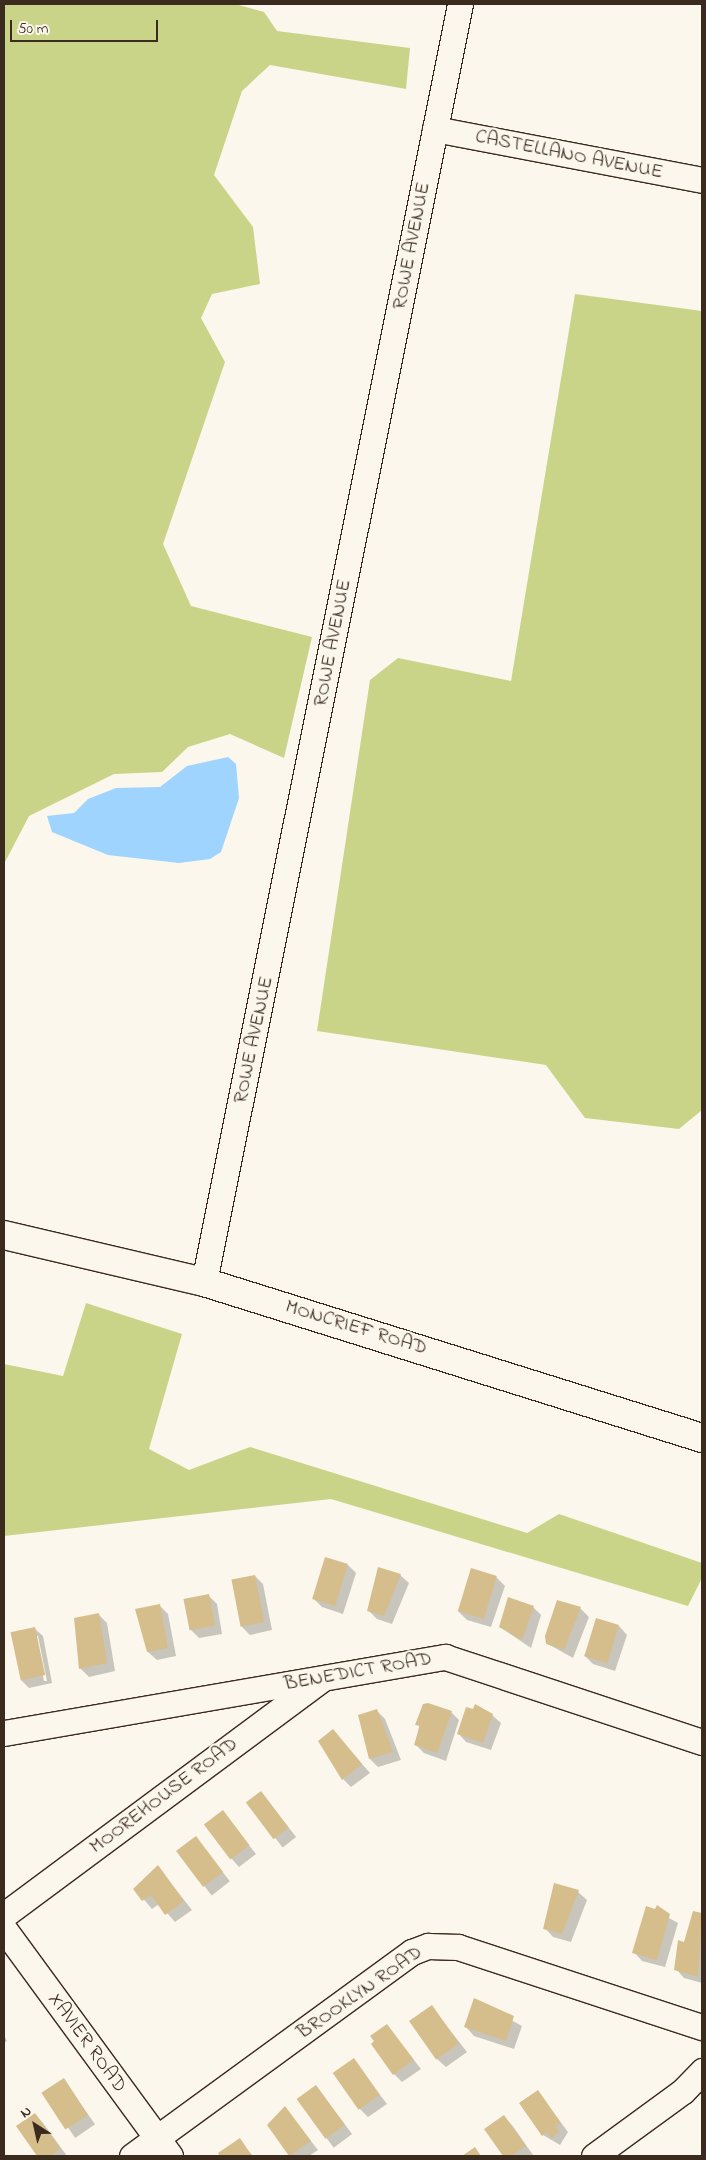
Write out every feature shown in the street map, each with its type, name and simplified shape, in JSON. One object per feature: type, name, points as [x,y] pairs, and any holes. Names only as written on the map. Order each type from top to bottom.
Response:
[{"type":"main road","name":"MONCRIEF ROAD","points":[[4,1235],[204,1282],[702,1438]]},
{"type":"street","name":"ROWE AVENUE","points":[[204,1282],[460,4]]},
{"type":"street","name":"CASTELLANO AVENUE","points":[[435,129],[702,180]]},
{"type":"street","name":"BENEDICT ROAD","points":[[4,1733],[445,1657],[702,1742]]},
{"type":"street","name":"MOOREHOUSE ROAD","points":[[4,1915],[324,1677]]},
{"type":"street","name":"XAVIER ROAD","points":[[4,1929],[164,2147]]},
{"type":"street","name":"BROOKLYN ROAD","points":[[132,2156],[164,2147],[412,1952],[428,1946],[458,1947],[702,2027]]},
{"type":"street","points":[[594,2156],[683,2091],[702,2071]]},
{"type":"green space","points":[[4,4],[235,4],[264,12],[277,31],[410,48],[406,89],[270,65],[242,91],[214,175],[253,227],[260,284],[212,294],[201,318],[225,362],[163,544],[191,606],[312,637],[284,758],[230,734],[188,747],[162,772],[114,774],[29,816],[4,864]]},
{"type":"green space","points":[[575,294],[702,311],[702,1110],[679,1129],[585,1118],[546,1065],[317,1031],[370,680],[398,658],[511,681]]},
{"type":"green space","points":[[86,1303],[182,1334],[149,1449],[189,1470],[250,1447],[527,1533],[559,1514],[702,1563],[702,1578],[688,1606],[331,1499],[4,1536],[4,1364],[63,1376]]},
{"type":"water","points":[[228,757],[236,764],[239,798],[221,852],[210,859],[179,863],[108,855],[52,832],[47,816],[74,813],[88,799],[116,788],[160,787],[187,766]]},
{"type":"building","points":[[325,1557],[348,1564],[335,1606],[312,1599]]},
{"type":"building","points":[[378,1567],[401,1574],[384,1616],[367,1611]]},
{"type":"building","points":[[471,1568],[497,1576],[484,1619],[458,1611]]},
{"type":"building","points":[[255,1575],[264,1622],[241,1627],[231,1580]]},
{"type":"building","points":[[209,1594],[215,1625],[190,1630],[183,1599]]},
{"type":"building","points":[[508,1597],[534,1606],[522,1640],[499,1627]]},
{"type":"building","points":[[557,1600],[581,1607],[564,1650],[546,1644],[545,1636]]},
{"type":"building","points":[[160,1604],[168,1648],[147,1652],[135,1609]]},
{"type":"building","points":[[99,1613],[107,1663],[79,1669],[74,1618]]},
{"type":"building","points":[[596,1618],[619,1625],[607,1663],[584,1656]]},
{"type":"building","points":[[35,1627],[45,1675],[21,1680],[11,1632]]},
{"type":"building","points":[[428,1703],[452,1711],[437,1753],[414,1745],[420,1726],[415,1725],[423,1704]]},
{"type":"building","points":[[475,1704],[493,1714],[483,1743],[457,1734],[466,1707],[473,1709]]},
{"type":"building","points":[[377,1709],[393,1752],[369,1759],[358,1715]]},
{"type":"building","points":[[333,1729],[362,1764],[342,1780],[318,1741]]},
{"type":"building","points":[[261,1791],[289,1828],[274,1839],[246,1802]]},
{"type":"building","points":[[223,1810],[249,1845],[230,1860],[204,1824]]},
{"type":"building","points":[[196,1836],[223,1872],[203,1887],[176,1851]]},
{"type":"building","points":[[158,1865],[184,1901],[165,1915],[151,1895],[142,1901],[133,1889]]},
{"type":"building","points":[[554,1883],[579,1890],[562,1934],[543,1929]]},
{"type":"building","points":[[657,1905],[670,1914],[657,1960],[632,1953],[646,1906],[655,1909]]},
{"type":"building","points":[[693,1911],[702,1913],[698,1977],[674,1970],[678,1940],[684,1942]]},
{"type":"building","points":[[474,1998],[514,2016],[506,2041],[464,2027]]},
{"type":"building","points":[[432,2005],[459,2044],[436,2060],[409,2021]]},
{"type":"building","points":[[387,2024],[414,2060],[393,2075],[371,2044],[374,2041],[370,2036]]},
{"type":"building","points":[[354,2058],[380,2095],[359,2110],[333,2073]]},
{"type":"building","points":[[64,2078],[88,2115],[65,2130],[41,2093]]},
{"type":"building","points":[[316,2085],[345,2125],[325,2139],[297,2099]]},
{"type":"building","points":[[538,2090],[561,2123],[555,2127],[559,2132],[551,2138],[547,2132],[542,2136],[519,2103]]},
{"type":"building","points":[[285,2106],[311,2141],[289,2156],[267,2125]]},
{"type":"building","points":[[35,2113],[60,2148],[52,2156],[37,2156],[16,2126]]},
{"type":"building","points":[[504,2115],[526,2146],[511,2156],[503,2156],[484,2129]]},
{"type":"building","points":[[240,2138],[252,2156],[220,2156],[218,2153]]},
{"type":"building","points":[[475,2147],[481,2156],[462,2156]]}]
